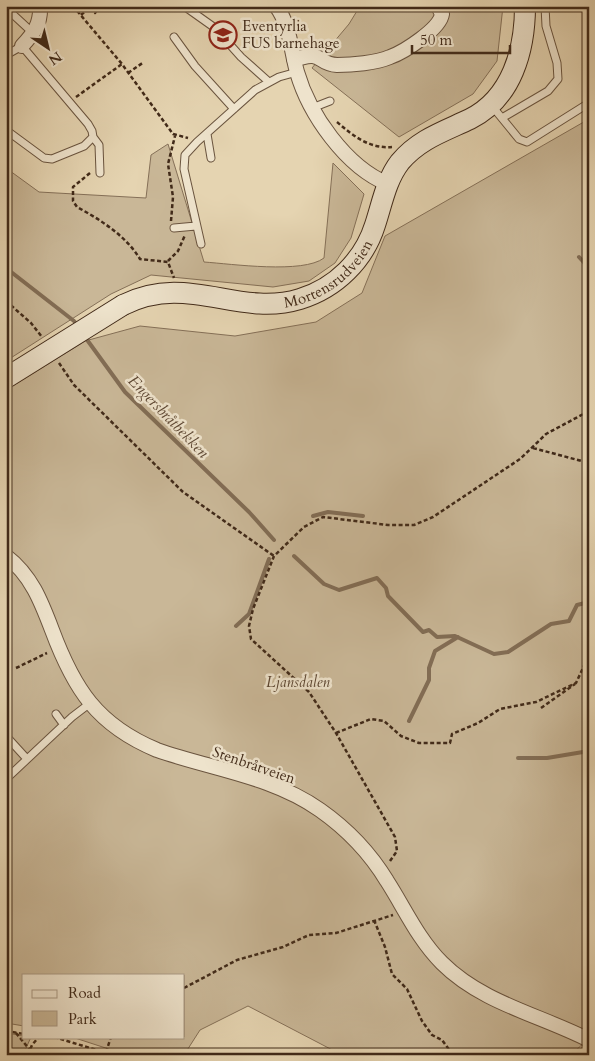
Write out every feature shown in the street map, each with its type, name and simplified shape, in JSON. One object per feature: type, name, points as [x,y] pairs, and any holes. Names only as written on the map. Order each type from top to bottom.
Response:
[{"type":"street","points":[[22,46],[33,34],[40,20],[40,6]]},
{"type":"street","points":[[295,66],[306,56],[317,55],[336,65],[390,57],[438,24],[442,14],[438,6]]},
{"type":"street","name":"Mortensrudveien","points":[[6,378],[123,305],[146,295],[165,292],[194,292],[266,304],[291,302],[312,295],[334,283],[358,259],[375,227],[388,184],[399,164],[416,147],[496,112],[514,70],[520,47],[525,6]]},
{"type":"street","points":[[280,8],[295,66],[321,125],[374,179],[388,184]]},
{"type":"street","name":"Stenbråtveien","points":[[6,556],[22,571],[39,596],[67,666],[89,704],[108,723],[138,743],[187,761],[268,784],[306,801],[346,832],[380,870],[405,912],[437,957],[467,983],[504,1004],[589,1040]]},
{"type":"lane","points":[[184,6],[215,28],[241,57],[269,82]]},
{"type":"lane","points":[[545,6],[546,26],[557,64],[558,79],[548,91],[496,112],[519,139],[527,142],[589,103]]},
{"type":"lane","points":[[6,8],[33,34]]},
{"type":"lane","points":[[174,37],[194,66],[234,109]]},
{"type":"lane","points":[[6,56],[22,46],[88,124],[99,146],[100,173]]},
{"type":"lane","points":[[201,244],[192,227],[184,162],[190,149],[255,90],[295,66]]},
{"type":"lane","points":[[314,107],[330,101]]},
{"type":"lane","points":[[6,130],[44,158],[52,159],[84,146],[93,137]]},
{"type":"lane","points":[[206,134],[211,158]]},
{"type":"lane","points":[[174,228],[192,227]]},
{"type":"lane","points":[[6,779],[89,704]]},
{"type":"lane","points":[[56,714],[64,725]]},
{"type":"lane","points":[[6,736],[27,759]]},
{"type":"path","points":[[73,6],[122,64],[174,136],[191,139]]},
{"type":"path","points":[[81,15],[90,7],[94,12],[97,10],[94,6]]},
{"type":"path","points":[[128,74],[144,62]]},
{"type":"path","points":[[70,103],[102,76],[122,64]]},
{"type":"path","points":[[314,107],[364,142],[375,146],[392,147]]},
{"type":"path","points":[[172,208],[168,164],[174,136]]},
{"type":"path","points":[[99,156],[90,172],[75,184],[73,201],[77,207],[116,232],[131,245],[140,259],[168,262]]},
{"type":"path","points":[[168,262],[178,251],[192,227]]},
{"type":"path","points":[[168,262],[172,269],[174,281]]},
{"type":"path","points":[[6,301],[32,323],[42,338]]},
{"type":"path","points":[[58,362],[74,385],[183,492],[274,556]]},
{"type":"path","points":[[380,870],[397,850],[395,837],[336,733],[309,692],[251,639],[249,626],[253,609],[274,556],[304,527],[323,517],[388,525],[414,525],[432,518],[479,488],[532,448],[546,434],[589,411]]},
{"type":"path","points":[[532,448],[589,463]]},
{"type":"path","points":[[16,668],[51,651]]},
{"type":"path","points":[[541,708],[576,683],[589,655]]},
{"type":"path","points":[[336,733],[371,719],[384,721],[401,736],[419,743],[450,743],[452,734],[478,723],[500,709],[536,702],[576,683]]},
{"type":"path","points":[[185,987],[237,960],[283,947],[309,935],[336,933],[405,912]]},
{"type":"path","points":[[374,920],[386,947],[392,974],[406,989],[422,1021],[432,1035],[442,1040],[453,1055]]},
{"type":"path","points":[[6,1031],[22,1034]]},
{"type":"path","points":[[16,1033],[30,1050]]},
{"type":"path","points":[[28,1055],[37,1038]]},
{"type":"path","points":[[57,1038],[113,1055]]},
{"type":"path","points":[[106,1052],[111,1038]]},
{"type":"green space","points":[[360,6],[503,6],[497,61],[473,94],[399,137],[312,68],[349,24]]},
{"type":"green space","name":"Ljansdalen","points":[[589,119],[589,1038],[571,1055],[342,1055],[248,1006],[200,1030],[184,1055],[127,1055],[75,1038],[185,1038],[185,974],[22,974],[22,1026],[6,1023],[6,390],[85,341],[140,326],[235,336],[316,322],[362,293],[385,236]]},
{"type":"green space","points":[[168,144],[204,262],[284,267],[314,263],[324,258],[333,163],[364,194],[351,238],[335,263],[309,281],[273,287],[151,275],[111,294],[6,361],[6,168],[39,192],[146,198],[151,155]]},
{"type":"green space","points":[[6,1033],[22,1036],[22,1038],[31,1038],[23,1055],[6,1055]]},
{"type":"waterway","points":[[579,257],[589,268]]},
{"type":"waterway","name":"Engersbråtbekken","points":[[6,268],[74,321],[78,327]]},
{"type":"waterway","name":"Engersbråtbekken","points":[[85,337],[125,392],[249,512],[274,540]]},
{"type":"waterway","points":[[313,516],[328,512],[363,516]]},
{"type":"waterway","name":"Engersbråtbekken","points":[[294,556],[324,584],[339,590],[377,578],[386,588],[388,596],[423,632],[429,630],[437,637],[455,636],[494,654],[508,652],[551,624],[569,621],[577,605],[589,602]]},
{"type":"waterway","points":[[236,626],[249,614],[269,559]]},
{"type":"waterway","points":[[409,721],[429,680],[429,668],[435,651],[458,637]]},
{"type":"waterway","points":[[518,758],[547,758],[589,751]]},
{"type":"place","name":"Eventyrlia FUS barnehage","points":[[223,35]]}]
